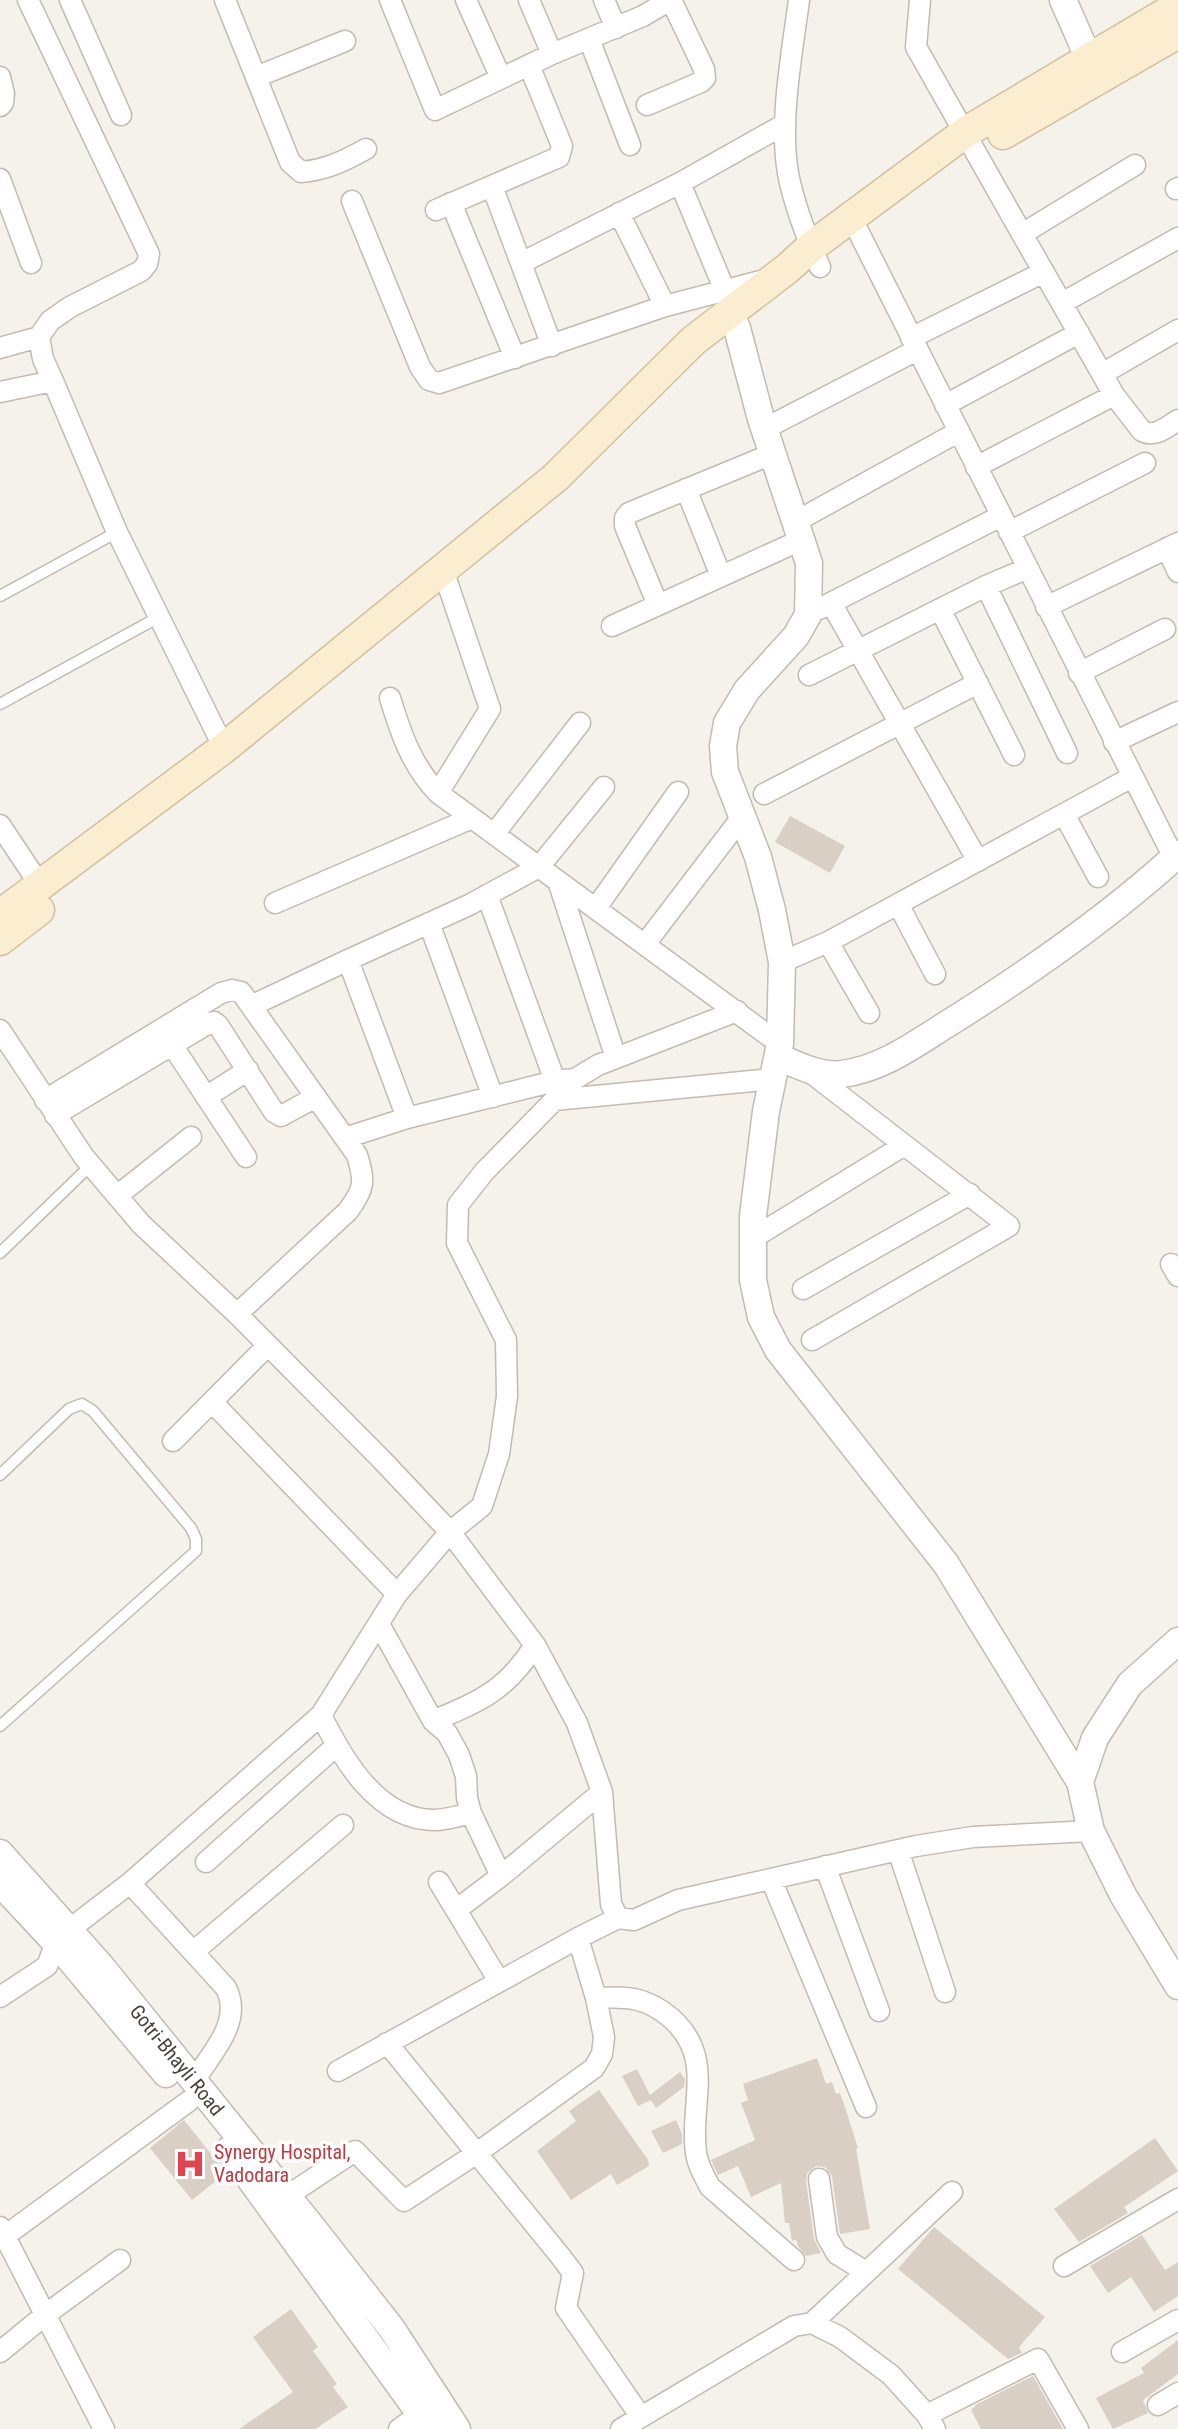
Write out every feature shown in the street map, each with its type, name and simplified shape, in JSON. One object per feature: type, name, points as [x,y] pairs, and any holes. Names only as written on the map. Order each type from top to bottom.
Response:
[{"type":"main road","points":[[731,311],[815,257],[971,141],[1093,69],[1178,6]]},
{"type":"main road","points":[[1093,69],[1178,33]]},
{"type":"main road","points":[[0,940],[237,763],[447,579],[556,477],[693,341],[788,268],[815,257]]},
{"type":"main road","points":[[0,915],[447,579]]},
{"type":"street","points":[[0,348],[39,337],[50,321],[70,307],[141,271],[147,264],[149,254],[28,0]]},
{"type":"street","points":[[70,0],[121,115]]},
{"type":"street","points":[[225,0],[290,162],[301,172],[318,171],[338,165],[366,149]]},
{"type":"street","points":[[390,0],[435,110],[552,54],[643,16],[670,0],[704,69],[705,78],[647,105]]},
{"type":"street","points":[[466,0],[501,78]]},
{"type":"street","points":[[529,0],[552,54]]},
{"type":"street","points":[[604,0],[616,28]]},
{"type":"street","points":[[799,0],[785,124],[788,175],[815,257]]},
{"type":"street","points":[[1063,0],[1093,69]]},
{"type":"street","points":[[925,2],[916,47],[1114,395],[1147,434],[1158,432],[1178,420]]},
{"type":"street","points":[[589,39],[630,145]]},
{"type":"street","points":[[256,77],[345,41]]},
{"type":"street","points":[[515,358],[444,207],[552,160],[562,152],[529,65]]},
{"type":"street","points":[[0,77],[4,94],[0,106]]},
{"type":"street","points":[[521,263],[680,183],[785,124]]},
{"type":"street","points":[[1022,234],[1135,165]]},
{"type":"street","points":[[0,179],[31,263]]},
{"type":"street","points":[[680,183],[731,311],[764,429],[809,563],[820,609],[858,650],[978,861]]},
{"type":"street","points":[[492,186],[552,346]]},
{"type":"street","points":[[352,201],[420,367],[429,380],[439,383],[665,306],[731,311]]},
{"type":"street","points":[[619,213],[665,306]]},
{"type":"street","points":[[345,1138],[407,1118],[493,1097],[561,1087],[777,1060],[823,1074],[841,1075],[868,1068],[897,1055],[1013,983],[1138,889],[1176,856],[1114,742],[855,226]]},
{"type":"street","points":[[1062,303],[1178,238]]},
{"type":"street","points":[[764,429],[1044,272]]},
{"type":"street","points":[[1102,374],[1178,330]]},
{"type":"street","points":[[945,405],[1079,333]]},
{"type":"street","points":[[39,337],[43,359],[117,532],[224,748]]},
{"type":"street","points":[[0,392],[53,381]]},
{"type":"street","points":[[976,467],[1114,395]]},
{"type":"street","points":[[612,626],[721,576],[958,432]]},
{"type":"street","points":[[658,605],[625,526],[625,518],[629,513],[772,454]]},
{"type":"street","points":[[1145,463],[820,609],[747,690],[727,723],[723,746],[725,772],[758,857],[782,962],[777,1060],[762,1141],[753,1216],[753,1280],[761,1317],[778,1350],[946,1564],[1080,1782],[1091,1831],[1123,1895],[1178,1986]]},
{"type":"street","points":[[686,489],[721,576]]},
{"type":"street","points":[[1046,607],[1172,546],[1178,572]]},
{"type":"street","points":[[809,675],[1028,568]]},
{"type":"street","points":[[438,793],[490,709],[447,579]]},
{"type":"street","points":[[986,586],[1067,753]]},
{"type":"street","points":[[940,609],[1014,755]]},
{"type":"street","points":[[1079,673],[1165,629]]},
{"type":"street","points":[[764,794],[978,683]]},
{"type":"street","points":[[390,698],[411,758],[438,793],[737,1011],[777,1060]]},
{"type":"street","points":[[1114,742],[1178,712]]},
{"type":"street","points":[[494,834],[580,723]]},
{"type":"street","points":[[782,962],[828,942],[1132,777]]},
{"type":"street","points":[[251,1006],[429,923],[539,867],[604,787]]},
{"type":"street","points":[[596,908],[678,792]]},
{"type":"street","points":[[1064,814],[1098,877]]},
{"type":"street","points":[[645,944],[742,817]]},
{"type":"street","points":[[275,903],[472,818]]},
{"type":"street","points":[[0,825],[40,885]]},
{"type":"street","points":[[558,881],[616,1058]]},
{"type":"street","points":[[487,895],[561,1087]]},
{"type":"street","points":[[898,904],[935,974]]},
{"type":"street","points":[[429,923],[493,1097]]},
{"type":"street","points":[[828,942],[869,1013]]},
{"type":"street","points":[[348,960],[407,1118]]},
{"type":"street","points":[[50,1107],[221,993],[232,990],[241,992],[357,1155],[364,1180],[360,1196],[348,1211],[237,1314]]},
{"type":"street","points":[[0,1997],[47,1966],[63,1936],[130,1883],[321,1715],[397,1594],[450,1532],[482,1506],[499,1454],[507,1396],[506,1340],[457,1243],[458,1205],[561,1087],[598,1065],[737,1011]]},
{"type":"street","points":[[50,1107],[214,1022],[274,1112],[281,1116],[316,1097]]},
{"type":"street","points":[[0,1030],[91,1165],[141,1224],[237,1314],[450,1532],[535,1645],[577,1723],[602,1792],[611,1904],[618,1918]]},
{"type":"street","points":[[172,1045],[246,1157]]},
{"type":"street","points":[[807,1069],[1009,1226],[812,1340]]},
{"type":"street","points":[[206,1097],[248,1070]]},
{"type":"street","points":[[117,1196],[191,1137]]},
{"type":"street","points":[[753,1238],[903,1146]]},
{"type":"street","points":[[803,1289],[970,1194]]},
{"type":"street","points":[[173,1441],[268,1345]]},
{"type":"street","points":[[212,1402],[397,1594]]},
{"type":"street","points":[[379,1624],[433,1721],[447,1733],[459,1755],[466,1776],[471,1813],[501,1876]]},
{"type":"street","points":[[1080,1782],[1095,1738],[1130,1684],[1178,1641]]},
{"type":"street","points":[[433,1721],[492,1693],[520,1669],[535,1645]]},
{"type":"street","points":[[321,1715],[336,1746],[382,1802],[410,1816],[434,1820],[471,1813]]},
{"type":"street","points":[[206,1862],[336,1746]]},
{"type":"street","points":[[456,1910],[602,1792]]},
{"type":"street","points":[[193,1952],[343,1825]]},
{"type":"street","points":[[338,2071],[618,1918],[634,1920],[678,1900],[898,1850],[973,1837],[1091,1831]]},
{"type":"street","points":[[898,1850],[945,1992]]},
{"type":"street","name":"Gotri-Bhayli Road","points":[[0,1853],[63,1936],[191,2091],[287,2196],[392,2329],[439,2420]]},
{"type":"street","points":[[825,1866],[879,2011]]},
{"type":"street","points":[[771,1879],[866,2107]]},
{"type":"street","points":[[439,1882],[499,1981]]},
{"type":"street","name":"Gotri-Bhayli Road","points":[[0,1883],[63,1936]]},
{"type":"street","points":[[104,2429],[3,2239],[191,2091],[229,2027],[232,2000],[226,1988],[130,1883]]},
{"type":"street","points":[[287,2196],[355,2151],[404,2201],[477,2153],[594,2068],[602,2054],[604,2037],[578,1938]]},
{"type":"street","points":[[596,1998],[621,1996],[639,1999],[662,2012],[680,2028],[692,2046],[697,2062],[696,2152],[701,2172],[710,2187],[794,2260]]},
{"type":"street","points":[[387,2043],[573,2273],[566,2308],[641,2417]]},
{"type":"street","name":"Gotri-Bhayli Road","points":[[191,2091],[222,2140],[439,2420]]},
{"type":"street","points":[[819,2179],[827,2237],[837,2254],[866,2272]]},
{"type":"street","points":[[621,2429],[794,2326],[812,2323],[952,2192]]},
{"type":"street","points":[[1064,2266],[1178,2199]]},
{"type":"street","points":[[0,2352],[120,2260]]},
{"type":"street","points":[[1122,2352],[1178,2320]]},
{"type":"street","points":[[812,2323],[840,2337],[891,2375],[931,2422],[1038,2359],[1078,2429]]},
{"type":"street","points":[[1158,2405],[1178,2393]]},
{"type":"street","points":[[399,2429],[439,2420]]},
{"type":"lane","points":[[0,596],[117,532]]},
{"type":"lane","points":[[0,704],[159,617]]},
{"type":"lane","points":[[0,1253],[91,1165]]},
{"type":"lane","points":[[0,1475],[69,1409],[82,1404],[93,1411],[191,1528],[196,1539],[196,1551],[0,1726]]},
{"type":"building","points":[[790,816],[845,846],[830,873],[775,842]]},
{"type":"building","points":[[817,2058],[826,2084],[832,2082],[836,2094],[840,2093],[858,2148],[870,2229],[840,2234],[832,2176],[825,2167],[816,2166],[807,2173],[806,2181],[814,2239],[821,2253],[806,2256],[796,2240],[792,2241],[789,2223],[785,2223],[781,2183],[751,2197],[738,2166],[718,2175],[711,2160],[755,2140],[741,2103],[748,2100],[743,2084]]},
{"type":"building","points":[[637,2069],[650,2095],[680,2072],[685,2079],[684,2087],[656,2108],[651,2100],[638,2106],[622,2076]]},
{"type":"building","points":[[599,2090],[648,2160],[649,2166],[617,2185],[611,2174],[571,2200],[537,2151],[576,2121],[569,2111]]},
{"type":"building","points":[[184,2120],[226,2173],[192,2200],[150,2148]]},
{"type":"building","points":[[676,2120],[682,2134],[682,2144],[663,2153],[651,2131]]},
{"type":"building","points":[[1155,2138],[1178,2171],[1124,2207],[1128,2213],[1079,2242],[1054,2209]]},
{"type":"building","points":[[934,2227],[1045,2317],[1019,2347],[1022,2353],[1008,2359],[898,2269]]},
{"type":"building","points":[[1142,2235],[1165,2270],[1178,2262],[1178,2296],[1154,2312],[1131,2277],[1108,2293],[1090,2266]]},
{"type":"building","points":[[291,2309],[318,2347],[313,2351],[337,2384],[333,2387],[348,2407],[315,2429],[239,2429],[293,2392],[253,2337]]},
{"type":"building","points":[[1178,2340],[1178,2374],[1143,2400],[1148,2413],[1113,2429],[1096,2398],[1144,2373],[1141,2368]]},
{"type":"building","points":[[1033,2376],[1063,2429],[981,2429],[971,2410]]},
{"type":"place","name":"Synergy Hospital, Vadodara","points":[[190,2164]]}]
